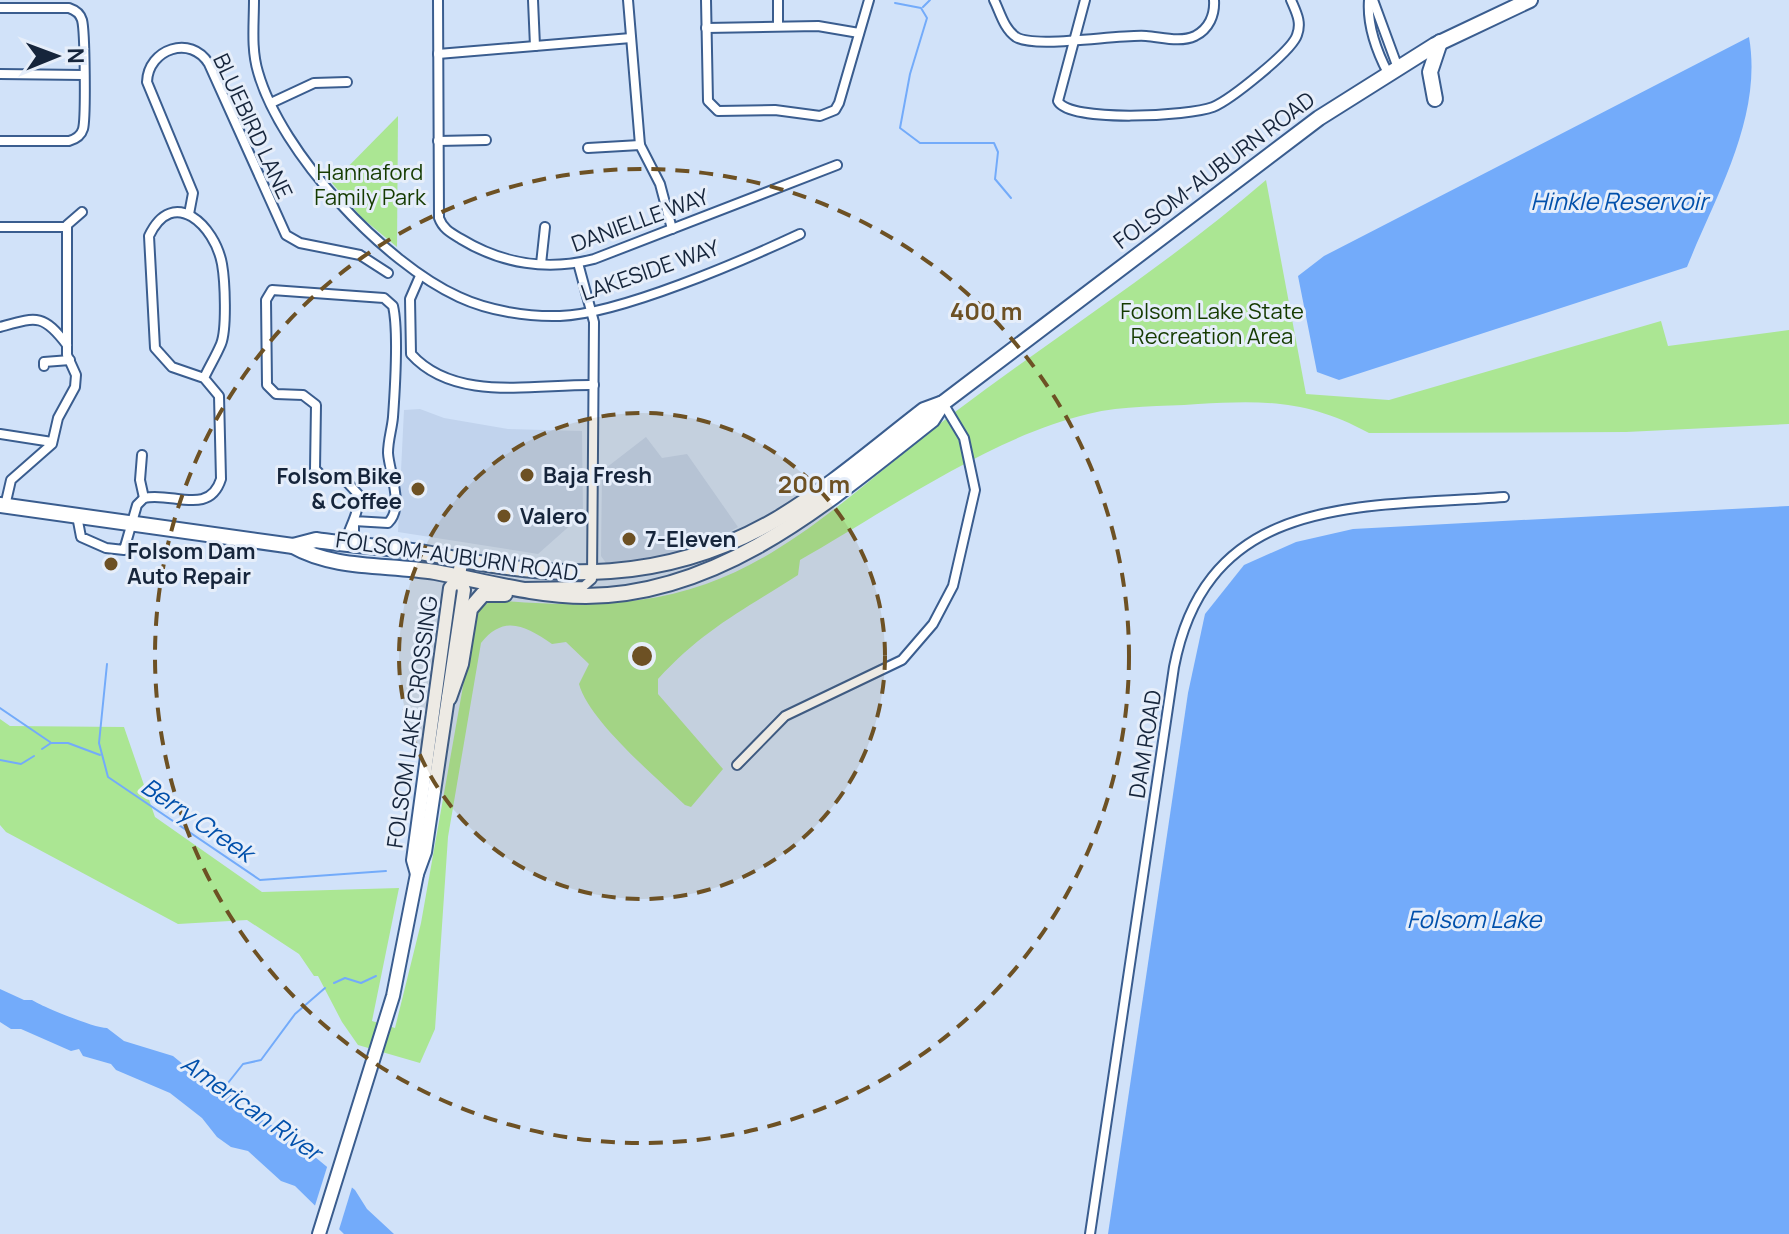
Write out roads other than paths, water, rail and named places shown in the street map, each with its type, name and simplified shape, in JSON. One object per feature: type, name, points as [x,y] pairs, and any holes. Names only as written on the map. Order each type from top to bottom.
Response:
[{"type":"main road","name":"FOLSOM-AUBURN ROAD","points":[[293,546],[313,558],[555,574],[593,573],[671,562],[737,539],[800,504],[924,410],[943,403],[1286,141],[1440,42],[1530,0]]},
{"type":"main road","points":[[1435,99],[1430,72],[1440,42]]},
{"type":"main road","name":"FOLSOM-AUBURN ROAD","points":[[2,505],[293,546],[316,540],[436,555],[460,570],[520,588],[593,595],[638,590],[696,574],[775,538],[932,420],[943,403]]},
{"type":"main road","name":"FOLSOM LAKE CROSSING","points":[[319,1234],[404,953],[417,874],[425,852],[449,698],[464,590],[460,570]]},
{"type":"main road","name":"FOLSOM LAKE CROSSING","points":[[417,874],[413,860],[450,588],[460,570]]},
{"type":"main road","points":[[449,698],[461,664],[470,609],[477,598],[489,592],[530,597],[545,592]]},
{"type":"street","name":"LAKESIDE WAY","points":[[254,0],[255,61],[271,103],[304,158],[338,201],[375,238],[420,276],[460,298],[494,308],[538,315],[591,312],[699,276],[800,234]]},
{"type":"street","name":"DANIELLE WAY","points":[[438,0],[439,213],[443,227],[491,255],[541,264],[578,263],[837,165]]},
{"type":"street","points":[[533,0],[535,46]]},
{"type":"street","points":[[628,0],[640,145],[660,184],[672,229]]},
{"type":"street","points":[[706,0],[708,99],[718,111],[828,114],[839,103],[869,0]]},
{"type":"street","points":[[778,0],[778,26]]},
{"type":"street","points":[[994,0],[1009,30],[1017,37],[1036,41],[1188,39],[1206,27],[1212,18],[1214,0]]},
{"type":"street","points":[[1085,0],[1058,95],[1064,109],[1124,115],[1211,108],[1291,47],[1299,28],[1291,0]]},
{"type":"street","points":[[1371,0],[1368,15],[1377,52],[1393,70]]},
{"type":"street","points":[[0,8],[69,8],[77,12],[82,22],[83,75],[83,127],[79,136],[69,141],[0,141]]},
{"type":"street","points":[[706,28],[831,27],[859,33]]},
{"type":"street","points":[[438,54],[631,38]]},
{"type":"street","name":"BLUEBIRD LANE","points":[[189,214],[193,193],[147,82],[150,67],[160,55],[185,47],[198,51],[209,64],[286,235],[300,243],[360,255],[388,273]]},
{"type":"street","points":[[0,74],[83,75]]},
{"type":"street","points":[[271,103],[314,83],[347,82]]},
{"type":"street","points":[[438,141],[486,140]]},
{"type":"street","points":[[588,148],[640,145]]},
{"type":"street","points":[[0,227],[67,227],[82,212]]},
{"type":"street","points":[[77,516],[81,537],[106,548],[124,550],[137,505],[144,498],[202,500],[219,486],[221,402],[204,378],[172,367],[159,355],[152,338],[149,236],[162,219],[176,213],[189,214],[208,229],[223,267],[223,335],[204,378]]},
{"type":"street","points":[[2,505],[11,480],[52,442],[58,418],[75,387],[67,346],[67,227]]},
{"type":"street","points":[[541,264],[545,227]]},
{"type":"street","points":[[520,588],[535,584],[588,585],[593,573],[594,385],[591,312],[578,263]]},
{"type":"street","points":[[420,276],[410,299],[411,354],[423,368],[463,384],[486,387],[594,385]]},
{"type":"street","points":[[350,545],[354,521],[359,508],[356,489],[345,480],[323,477],[315,469],[313,431],[317,411],[314,401],[303,395],[280,396],[267,385],[266,300],[272,290],[384,298],[393,306],[393,420],[388,441],[389,463],[394,475],[394,517],[388,523],[354,521]]},
{"type":"street","points":[[0,327],[24,319],[39,319],[51,325],[67,346]]},
{"type":"street","points":[[44,366],[44,362],[70,360]]},
{"type":"street","points":[[737,765],[785,716],[902,660],[933,624],[953,586],[975,490],[964,438],[943,403]]},
{"type":"street","points":[[0,434],[52,442]]},
{"type":"street","points":[[142,455],[140,480],[144,498]]},
{"type":"street","name":"DAM ROAD","points":[[1090,1234],[1174,667],[1194,605],[1214,575],[1240,550],[1294,520],[1340,510],[1504,497]]},
{"type":"water","name":"Hinkle Reservoir","points":[[1749,37],[1752,67],[1743,126],[1723,184],[1687,267],[1339,380],[1317,372],[1298,276],[1324,256]]},
{"type":"water","name":"Folsom Lake","points":[[1789,506],[1789,1234],[1108,1234],[1188,693],[1205,614],[1244,565],[1296,542],[1353,529]]},
{"type":"water","points":[[0,989],[80,1021],[107,1028],[124,1041],[173,1056],[201,1079],[224,1087],[246,1111],[286,1133],[355,1190],[367,1209],[394,1234],[344,1234],[295,1186],[281,1181],[248,1151],[231,1147],[217,1137],[202,1118],[170,1093],[116,1070],[111,1064],[83,1056],[79,1049],[71,1051],[21,1029],[11,1029],[0,1022]]},
{"type":"waterway","points":[[923,7],[930,0]]},
{"type":"waterway","points":[[895,3],[921,8],[927,18],[910,74],[900,128],[920,143],[994,143],[998,152],[995,179],[1011,198]]},
{"type":"waterway","name":"Berry Creek","points":[[107,664],[99,743],[108,777],[260,880],[386,871]]},
{"type":"waterway","name":"Berry Creek","points":[[0,708],[50,742]]},
{"type":"waterway","points":[[42,749],[51,743],[68,743],[100,755]]},
{"type":"waterway","points":[[0,760],[21,764],[34,756]]},
{"type":"waterway","points":[[334,983],[345,978],[361,983],[376,976]]},
{"type":"waterway","name":"American River","points":[[224,1088],[243,1064],[261,1060],[295,1014],[325,988]]},
{"type":"place","name":"Baja Fresh","points":[[527,475]]},
{"type":"place","name":"Folsom Bike & Coffee","points":[[418,489]]},
{"type":"place","name":"Valero","points":[[504,516]]},
{"type":"place","name":"7-Eleven","points":[[629,539]]},
{"type":"place","name":"Folsom Dam Auto Repair","points":[[111,564]]},
{"type":"park label","name":"Hannaford Family Park","points":[[370,184]]},
{"type":"park label","name":"Folsom Lake State Recreation Area","points":[[1212,324]]}]
